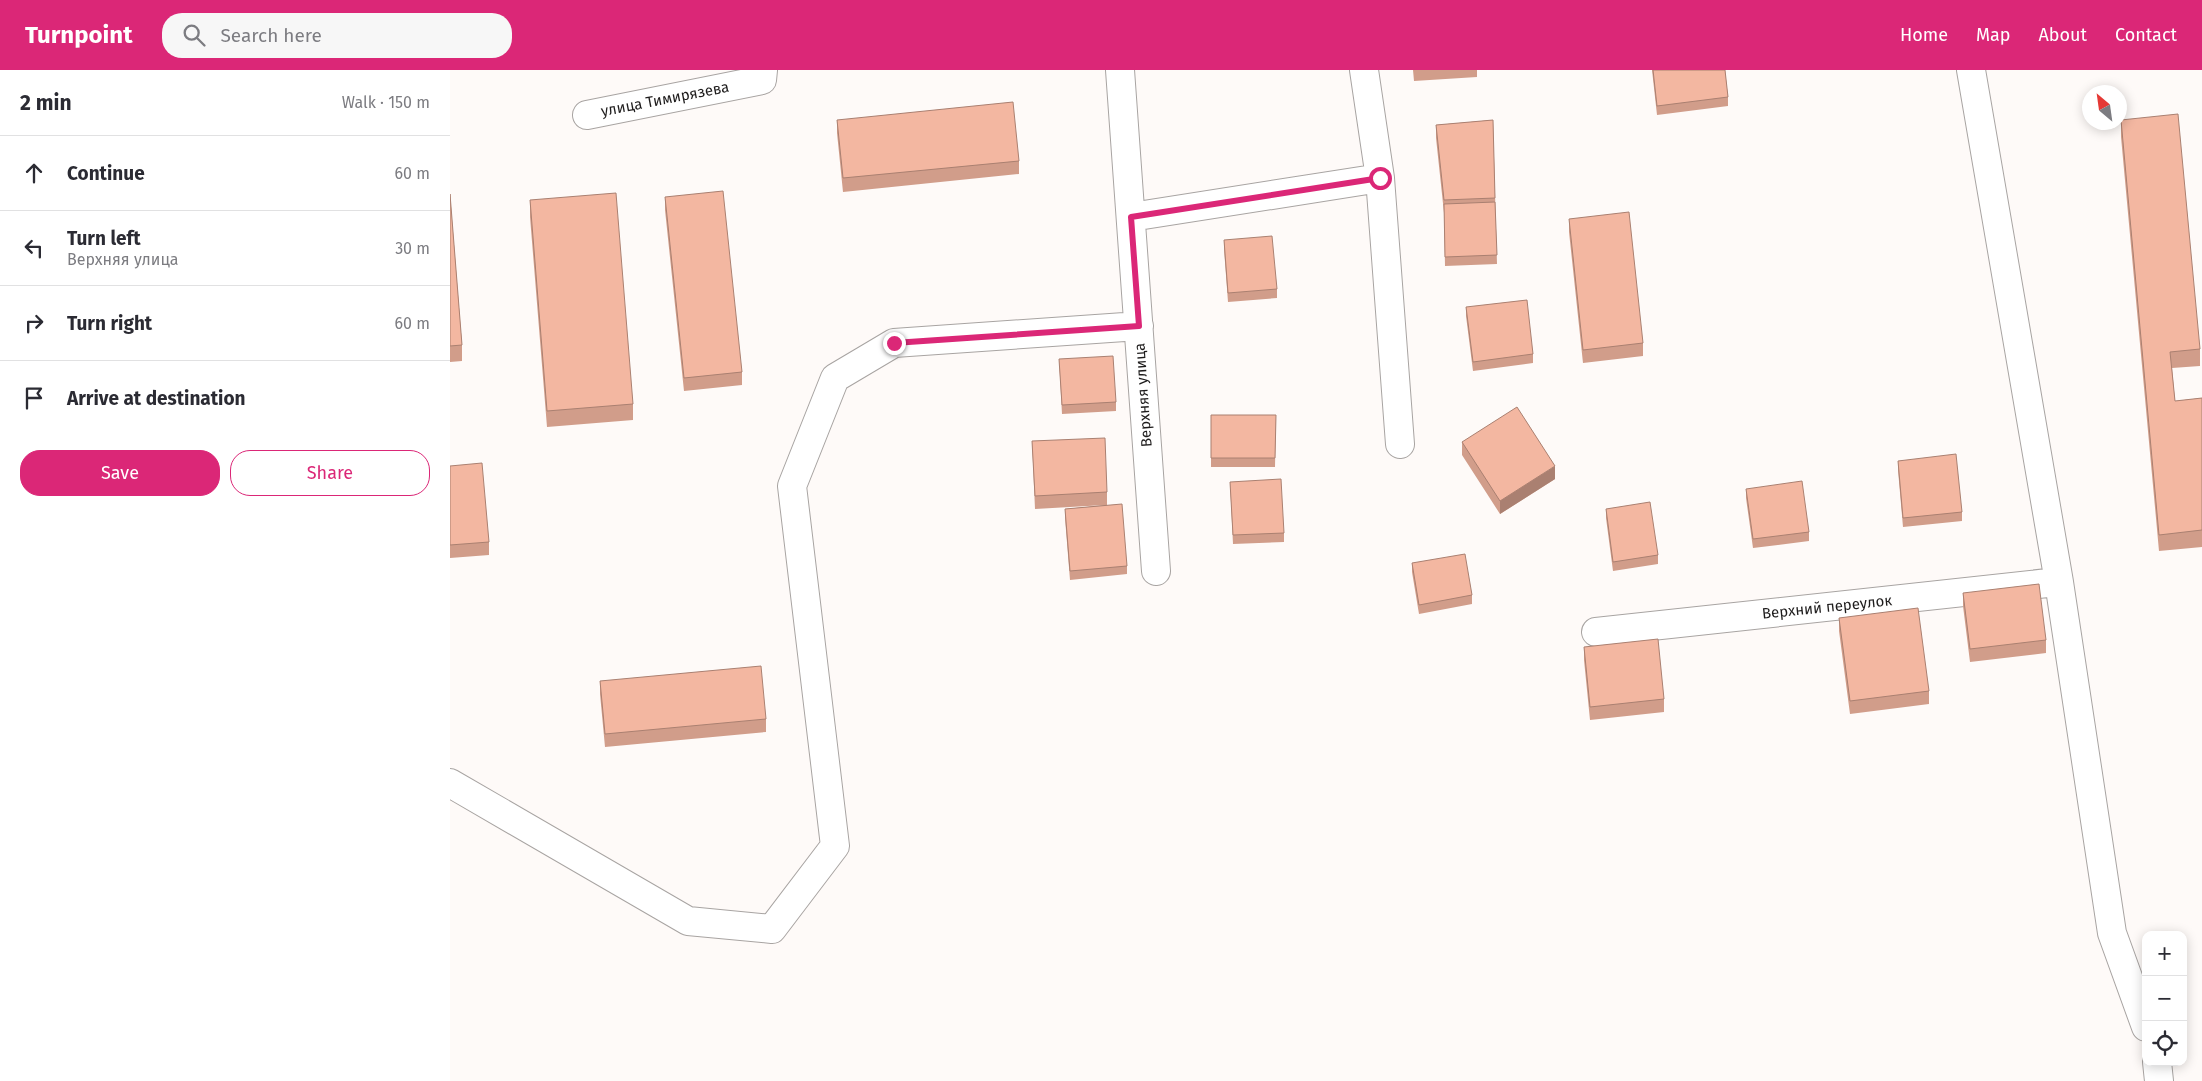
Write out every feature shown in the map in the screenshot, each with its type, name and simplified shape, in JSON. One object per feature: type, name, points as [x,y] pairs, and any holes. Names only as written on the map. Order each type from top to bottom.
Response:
[{"type":"street","name":"улица Тимирязева","points":[[588,115],[762,80],[764,70]]},
{"type":"street","name":"Верхняя улица","points":[[1120,70],[1156,571]]},
{"type":"street","points":[[1364,70],[1380,178],[1400,444]]},
{"type":"street","points":[[1971,70],[2059,582],[2112,933],[2144,1021]]},
{"type":"street","points":[[1131,217],[1380,178]]},
{"type":"street","points":[[450,783],[688,921],[772,929],[835,846],[792,486],[836,378],[894,343],[1139,326]]},
{"type":"street","name":"Верхний переулок","points":[[1596,632],[2059,582]]},
{"type":"street","points":[[2157,1066],[2159,1081]]},
{"type":"building","points":[[1653,70],[1725,70],[1728,97],[1657,106]]},
{"type":"building","points":[[1013,102],[1019,161],[843,178],[837,120]]},
{"type":"building","points":[[2178,114],[2200,349],[2170,352],[2175,401],[2202,398],[2202,530],[2159,535],[2122,130],[2127,130],[2127,119]]},
{"type":"building","points":[[1493,120],[1495,198],[1444,200],[1436,125]]},
{"type":"building","points":[[723,191],[742,372],[684,378],[665,197]]},
{"type":"building","points":[[616,193],[633,404],[547,411],[530,200]]},
{"type":"building","points":[[450,194],[462,345],[450,346]]},
{"type":"building","points":[[1495,202],[1497,255],[1445,257],[1444,204]]},
{"type":"building","points":[[1629,212],[1643,343],[1583,350],[1569,219]]},
{"type":"building","points":[[1272,236],[1277,289],[1228,293],[1224,240]]},
{"type":"building","points":[[1527,300],[1533,354],[1473,362],[1466,307]]},
{"type":"building","points":[[1113,356],[1116,402],[1062,405],[1059,359]]},
{"type":"building","points":[[1517,407],[1555,466],[1500,501],[1462,442]]},
{"type":"building","points":[[1211,415],[1276,415],[1275,458],[1211,458]]},
{"type":"building","points":[[1105,438],[1107,492],[1035,496],[1032,441]]},
{"type":"building","points":[[1956,454],[1962,512],[1903,518],[1898,461]]},
{"type":"building","points":[[482,463],[489,542],[450,545],[450,466]]},
{"type":"building","points":[[1281,479],[1284,533],[1233,535],[1230,482]]},
{"type":"building","points":[[1802,481],[1809,532],[1753,539],[1746,489]]},
{"type":"building","points":[[1650,502],[1658,555],[1613,562],[1606,509]]},
{"type":"building","points":[[1122,504],[1127,566],[1070,571],[1065,509]]},
{"type":"building","points":[[1465,554],[1472,595],[1419,605],[1412,563]]},
{"type":"building","points":[[2039,584],[2046,640],[1970,649],[1963,593]]},
{"type":"building","points":[[1918,608],[1929,691],[1850,701],[1839,618]]},
{"type":"building","points":[[1658,639],[1664,699],[1590,707],[1584,647]]},
{"type":"building","points":[[761,666],[766,719],[605,734],[600,681]]},
{"type":"route","points":[[894,343],[1139,326],[1131,217],[1380,178]]}]
